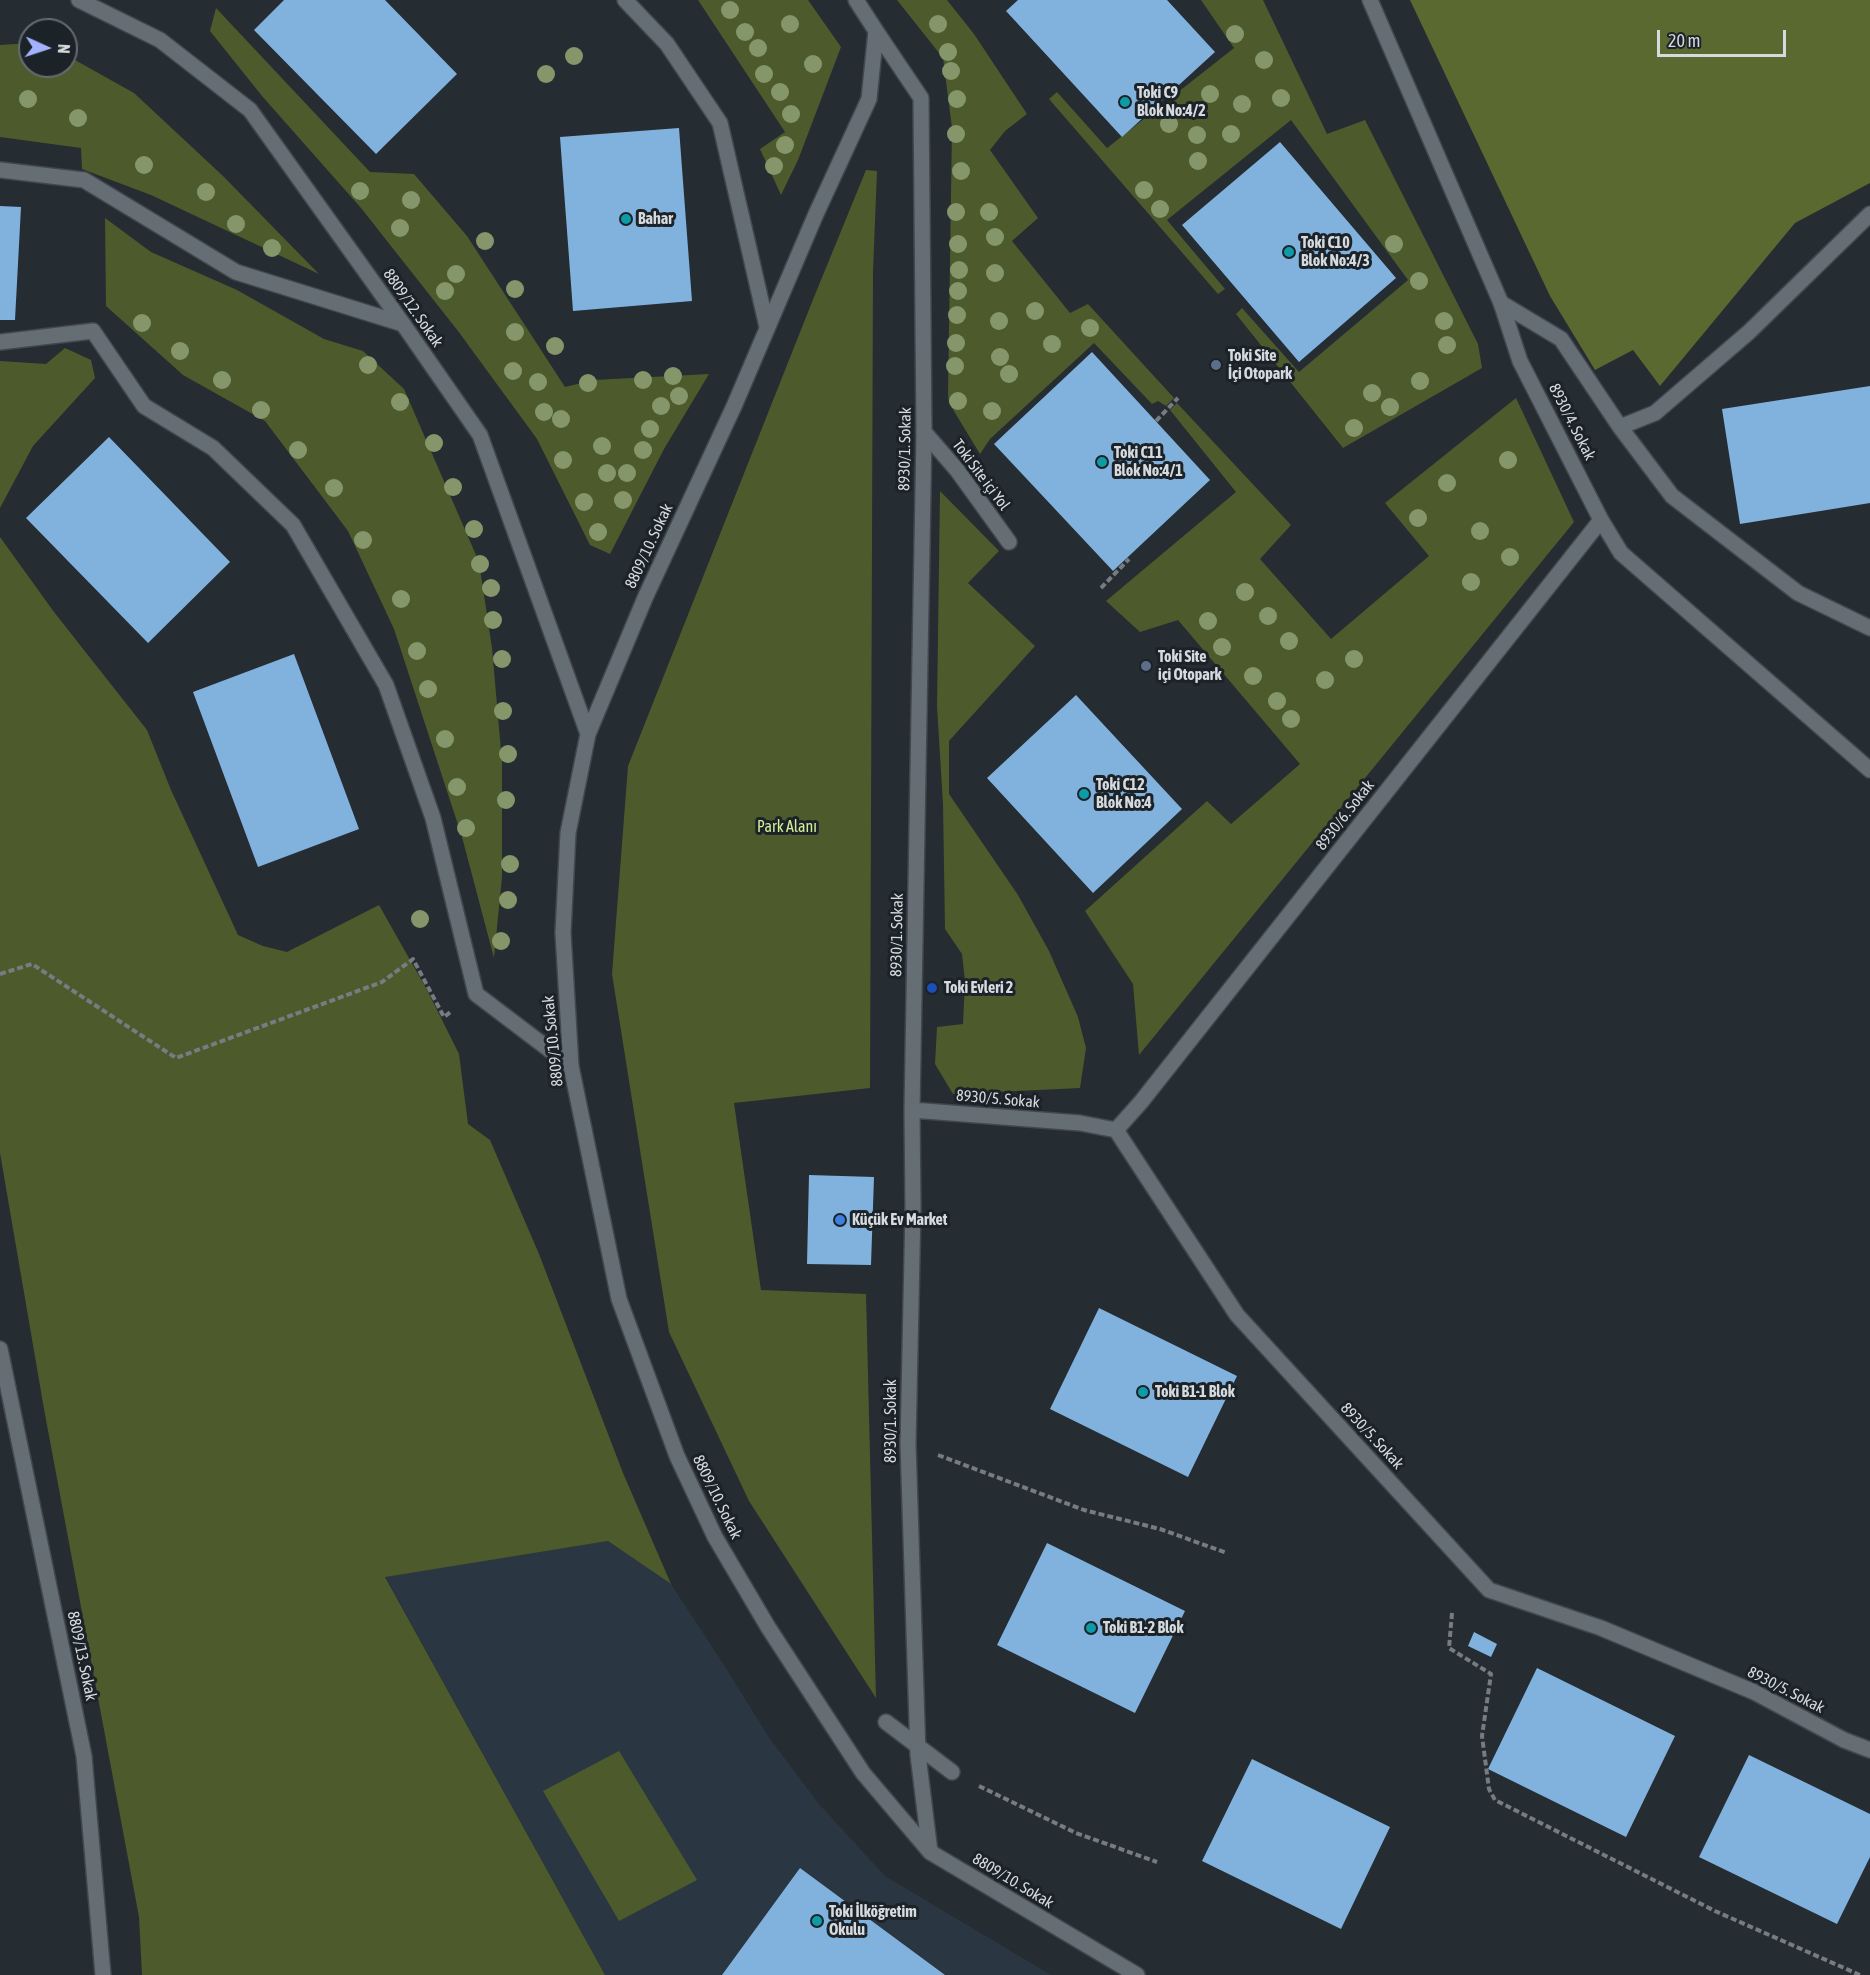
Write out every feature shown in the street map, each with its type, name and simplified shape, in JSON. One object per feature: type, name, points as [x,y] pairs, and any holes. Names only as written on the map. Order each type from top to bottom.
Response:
[{"type":"street","name":"8809/12. Sokak","points":[[79,0],[160,40],[250,110],[404,324],[480,435],[588,734]]},
{"type":"street","points":[[625,0],[667,44],[720,123],[767,327]]},
{"type":"street","points":[[856,0],[876,31]]},
{"type":"street","name":"8930/4. Sokak","points":[[1370,0],[1501,303],[1520,360],[1601,520],[1621,553],[1870,770]]},
{"type":"street","name":"8809/10. Sokak","points":[[876,31],[869,99],[816,214],[735,404],[645,598],[588,734],[568,833],[562,933],[571,1066],[619,1299],[677,1456],[715,1537],[768,1627],[863,1773],[930,1852],[1137,1975]]},
{"type":"street","name":"8930/1. Sokak","points":[[876,31],[921,98],[924,432],[908,1444],[918,1746],[930,1852]]},
{"type":"street","points":[[0,170],[84,180],[236,272],[404,324]]},
{"type":"street","points":[[1620,427],[1655,412],[1740,339],[1870,214]]},
{"type":"street","points":[[1501,303],[1561,339],[1620,427],[1672,496],[1798,593],[1870,628]]},
{"type":"street","points":[[0,342],[93,331],[144,406],[213,448],[293,525],[386,685],[433,818],[476,993],[571,1066]]},
{"type":"street","name":"Toki Site içi Yol","points":[[924,432],[957,470],[1009,542]]},
{"type":"street","name":"8930/6. Sokak","points":[[1116,1130],[1141,1102],[1601,520]]},
{"type":"street","name":"8930/5. Sokak","points":[[912,1110],[1080,1124],[1116,1130],[1237,1315],[1489,1590],[1601,1628],[1743,1687],[1844,1740],[1870,1750]]},
{"type":"street","name":"8809/13. Sokak","points":[[0,1349],[84,1756],[103,1975]]},
{"type":"street","points":[[886,1722],[952,1772]]},
{"type":"path","points":[[1156,421],[1178,398]]},
{"type":"path","points":[[1101,588],[1129,559]]},
{"type":"path","points":[[0,974],[32,963],[176,1058],[382,982],[413,959],[444,1017],[476,993]]},
{"type":"path","points":[[908,1444],[1084,1510],[1160,1529],[1227,1552]]},
{"type":"path","points":[[1452,1613],[1449,1648],[1491,1674],[1482,1736],[1489,1789],[1496,1800],[1715,1911],[1860,1975]]},
{"type":"path","points":[[952,1772],[1076,1833],[1157,1862]]},
{"type":"shaded area","points":[[608,1541],[671,1584],[768,1736],[819,1804],[885,1876],[1051,1975],[605,1975],[385,1576]]},
{"type":"green space","points":[[698,0],[808,0],[841,47],[798,160],[781,195],[760,149],[785,132]]},
{"type":"green space","points":[[897,0],[947,0],[974,34],[1027,114],[1005,131],[990,150],[1038,218],[1012,241],[1070,313],[1088,304],[1174,398],[1166,406],[1158,401],[1152,404],[1094,343],[990,439],[980,454],[949,403],[948,395],[952,128],[943,58]]},
{"type":"green space","points":[[1201,0],[1263,0],[1327,134],[1365,120],[1478,344],[1482,368],[1343,448],[1236,314],[1242,308],[1299,372],[1408,280],[1291,120],[1167,220],[1225,289],[1218,294],[1049,99],[1057,92],[1107,148],[1234,48]]},
{"type":"green space","points":[[1410,0],[1870,0],[1870,183],[1795,223],[1660,386],[1633,350],[1595,370],[1550,296]]},
{"type":"green space","points":[[216,8],[370,172],[414,174],[467,236],[565,387],[594,380],[709,374],[664,449],[610,554],[590,545],[537,439],[458,331],[361,208],[262,96],[210,31]]},
{"type":"green space","points":[[18,44],[18,78],[78,78],[78,62],[134,93],[223,176],[319,274],[151,195],[82,169],[81,148],[0,137],[0,45]]},
{"type":"green space","name":"Park Alanı","points":[[866,170],[877,171],[873,271],[870,1088],[734,1103],[761,1290],[866,1294],[876,1698],[749,1501],[669,1332],[612,974],[628,766]]},
{"type":"green space","points":[[105,218],[151,252],[237,290],[324,339],[363,351],[404,389],[479,562],[492,648],[502,762],[502,877],[494,958],[462,837],[394,629],[348,531],[265,421],[183,375],[106,306]]},
{"type":"green space","points":[[65,348],[91,360],[95,378],[33,446],[0,508],[0,361],[46,364]]},
{"type":"green space","points":[[1516,398],[1574,522],[1139,1055],[1133,984],[1085,911],[1207,801],[1231,824],[1300,764],[1178,620],[1140,632],[1106,601],[1236,492],[1170,410],[1177,403],[1291,525],[1260,559],[1331,639],[1429,556],[1385,503]]},
{"type":"green space","points":[[940,491],[999,551],[968,583],[1035,646],[949,741],[949,794],[1018,895],[1049,951],[1078,1017],[1086,1048],[1080,1088],[953,1094],[935,1064],[937,1027],[963,1024],[965,981],[962,954],[945,929],[943,804],[937,706]]},
{"type":"green space","points":[[0,537],[54,612],[147,730],[171,790],[238,935],[263,946],[287,952],[379,905],[427,990],[459,1054],[468,1124],[490,1140],[539,1254],[623,1473],[671,1584],[608,1541],[385,1577],[605,1975],[142,1975],[139,1917],[44,1409],[0,1153]]},
{"type":"green space","points":[[619,1751],[697,1880],[619,1921],[543,1791]]},
{"type":"building","points":[[284,0],[385,0],[457,74],[376,154],[254,30]]},
{"type":"building","name":"Toki C9 Blok No:4/2","points":[[1018,0],[1167,0],[1215,52],[1122,137],[1006,11]]},
{"type":"building","name":"Bahar","points":[[679,128],[692,301],[573,311],[560,137]]},
{"type":"building","name":"Toki C10 Blok No:4/3","points":[[1280,142],[1396,278],[1299,362],[1182,225]]},
{"type":"building","points":[[0,206],[21,207],[15,320],[0,320]]},
{"type":"building","name":"Toki C11 Blok No:4/1","points":[[1092,352],[1210,480],[1113,571],[994,444]]},
{"type":"building","points":[[1870,386],[1870,503],[1740,524],[1722,409]]},
{"type":"building","points":[[109,437],[230,562],[148,643],[26,518]]},
{"type":"building","points":[[294,654],[359,829],[258,867],[193,692]]},
{"type":"building","name":"Toki C12 Blok No:4","points":[[1076,695],[1182,809],[1093,893],[987,778]]},
{"type":"building","name":"Küçük Ev Market","points":[[809,1175],[874,1177],[871,1265],[807,1264]]},
{"type":"building","name":"Toki B1-1 Blok","points":[[1099,1308],[1237,1376],[1188,1477],[1050,1409]]},
{"type":"building","name":"Toki B1-2 Blok","points":[[1047,1543],[1185,1611],[1135,1713],[997,1645]]},
{"type":"building","points":[[1474,1632],[1497,1644],[1491,1657],[1468,1646]]},
{"type":"building","points":[[1537,1668],[1675,1736],[1626,1837],[1488,1769]]},
{"type":"building","points":[[1749,1755],[1870,1814],[1870,1857],[1837,1924],[1699,1857]]},
{"type":"building","points":[[1252,1759],[1390,1827],[1341,1929],[1202,1861]]},
{"type":"building","name":"Toki İlköğretim Okulu","points":[[800,1868],[945,1975],[722,1975]]},
{"type":"place","name":"Toki C9 Blok No:4/2","points":[[1125,102]]},
{"type":"place","name":"Bahar","points":[[626,219]]},
{"type":"place","name":"Toki C10 Blok No:4/3","points":[[1289,252]]},
{"type":"place","name":"Toki Site İçi Otopark","points":[[1216,365]]},
{"type":"place","name":"Toki C11 Blok No:4/1","points":[[1102,462]]},
{"type":"place","name":"Toki Site içi Otopark","points":[[1146,666]]},
{"type":"place","name":"Toki C12 Blok No:4","points":[[1084,794]]},
{"type":"place","name":"Toki Evleri 2","points":[[932,988]]},
{"type":"place","name":"Küçük Ev Market","points":[[840,1220]]},
{"type":"place","name":"Toki B1-1 Blok","points":[[1143,1392]]},
{"type":"place","name":"Toki B1-2 Blok","points":[[1091,1628]]},
{"type":"place","name":"Toki İlköğretim Okulu","points":[[817,1921]]}]
